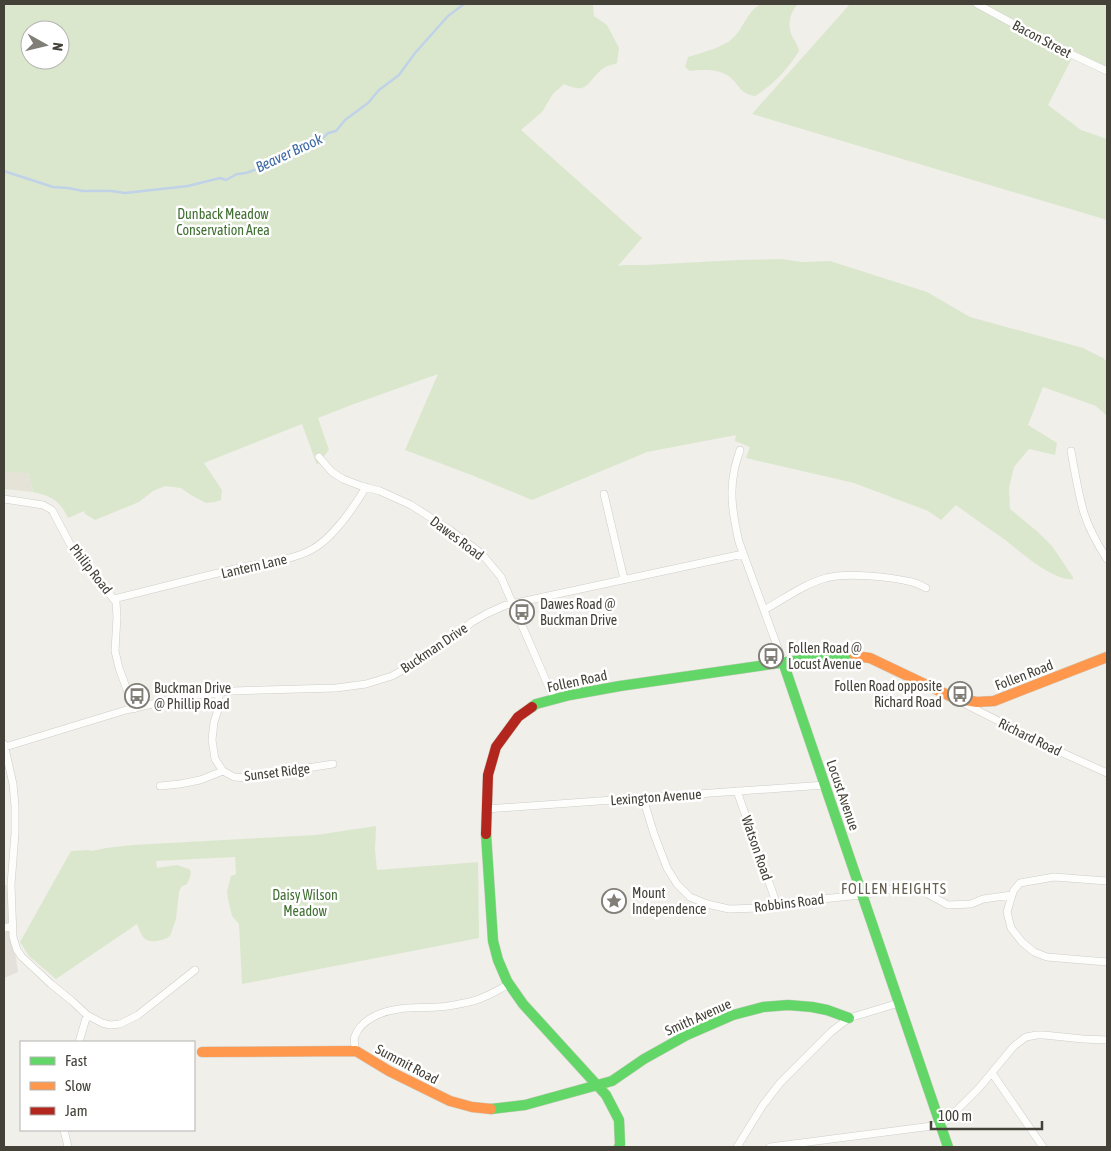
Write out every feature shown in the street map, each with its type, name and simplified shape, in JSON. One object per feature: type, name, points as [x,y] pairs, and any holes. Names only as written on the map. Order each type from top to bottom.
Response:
[{"type":"street","name":"Bacon Street","points":[[977,4],[1056,47],[1107,71]]},
{"type":"street","name":"Locust Avenue","points":[[740,450],[733,474],[732,496],[735,525],[743,554],[783,662],[948,1147]]},
{"type":"street","points":[[1071,451],[1084,515],[1099,547],[1107,559]]},
{"type":"street","name":"Dawes Road","points":[[319,457],[332,472],[343,479],[366,488],[380,490],[411,505],[481,553],[501,577],[554,699]]},
{"type":"street","name":"Lantern Lane","points":[[114,599],[248,566],[282,560],[311,550],[335,529],[359,500],[366,488]]},
{"type":"street","points":[[604,494],[624,579]]},
{"type":"street","name":"Philip Road","points":[[4,499],[43,505],[52,510],[70,544],[116,602],[115,652],[134,708]]},
{"type":"street","name":"Buckman Drive","points":[[4,746],[134,708],[187,696],[336,688],[366,684],[392,676],[408,667],[455,636],[472,622],[506,605],[743,554]]},
{"type":"street","points":[[764,610],[805,586],[826,577],[842,575],[871,576],[913,582],[926,588]]},
{"type":"street","name":"Follen Road","points":[[619,1147],[618,1120],[606,1095],[523,1004],[509,984],[498,960],[493,941],[486,809],[488,775],[496,747],[518,717],[536,704],[570,694],[842,654],[870,658],[954,698],[977,702],[994,701],[1107,657]]},
{"type":"street","points":[[160,786],[200,780],[223,771],[215,759],[212,740],[214,722],[218,710],[219,693]]},
{"type":"street","name":"Richard Road","points":[[954,698],[1054,749],[1107,773]]},
{"type":"street","points":[[4,746],[14,784],[15,806],[11,885],[12,926],[17,950],[22,957],[87,1016],[110,1025],[120,1024],[138,1015],[195,970]]},
{"type":"street","name":"Sunset Ridge","points":[[223,771],[234,777],[248,778],[333,764]]},
{"type":"street","name":"Lexington Avenue","points":[[486,809],[825,785]]},
{"type":"street","name":"Watson Road","points":[[737,791],[777,905]]},
{"type":"street","name":"Robbins Road","points":[[643,798],[667,868],[677,884],[690,897],[706,904],[730,909],[760,908],[791,902],[862,895],[908,886],[948,905],[971,904],[983,899],[1012,895],[1020,883],[1054,877],[1107,881]]},
{"type":"street","points":[[4,877],[11,885]]},
{"type":"street","points":[[1012,895],[1007,912],[1011,928],[1022,942],[1034,952],[1047,957],[1107,962]]},
{"type":"street","points":[[4,928],[12,926]]},
{"type":"street","points":[[356,1051],[355,1036],[360,1027],[367,1020],[382,1013],[399,1009],[466,1003],[509,984]]},
{"type":"street","points":[[737,1147],[763,1105],[780,1083],[832,1032],[849,1018],[899,1002]]},
{"type":"street","name":"Smith Avenue","points":[[596,1085],[612,1081],[644,1059],[687,1034],[733,1015],[763,1007],[788,1005],[812,1007],[849,1018]]},
{"type":"street","points":[[79,1041],[87,1016]]},
{"type":"street","points":[[770,1147],[940,1125],[979,1088],[1014,1046],[1026,1037],[1044,1035],[1107,1040]]},
{"type":"street","name":"Summit Road","points":[[202,1052],[356,1051],[389,1071],[450,1101],[472,1107],[491,1109],[525,1106],[596,1085]]},
{"type":"street","points":[[992,1073],[1043,1147]]},
{"type":"street","points":[[64,1131],[68,1147]]},
{"type":"shaded area","points":[[4,386],[6,394],[33,492],[4,489]]},
{"type":"shaded area","points":[[4,885],[11,885],[13,937],[18,972],[4,978]]},
{"type":"green space","name":"Dunback Meadow Conservation Area","points":[[4,4],[593,4],[594,16],[607,25],[619,48],[617,63],[603,69],[582,88],[564,84],[553,94],[542,112],[521,130],[642,238],[618,266],[738,260],[830,261],[927,292],[970,317],[1083,348],[1107,362],[1107,416],[1096,406],[1043,387],[1028,425],[1057,443],[1055,455],[1029,449],[1014,467],[1009,488],[1010,509],[1052,546],[1073,579],[1065,579],[1047,571],[956,505],[941,520],[928,511],[854,483],[746,458],[750,447],[735,441],[736,435],[647,452],[532,500],[405,450],[438,374],[318,418],[329,450],[317,465],[302,424],[204,463],[222,490],[221,500],[215,502],[206,503],[181,488],[165,486],[153,491],[139,502],[95,520],[85,514],[84,511],[68,518],[62,507],[55,500],[33,492],[28,473],[4,473]]},
{"type":"green space","points":[[761,4],[798,4],[790,19],[790,32],[799,51],[785,70],[768,87],[755,96],[750,95],[743,91],[726,74],[706,70],[690,71],[685,67],[688,57],[718,47],[733,38],[752,11]]},
{"type":"green space","points":[[850,4],[1107,4],[1107,68],[1075,52],[1048,105],[1081,130],[1107,139],[1107,220],[752,114]]},
{"type":"green space","name":"Daisy Wilson Meadow","points":[[376,826],[375,850],[377,870],[478,862],[479,938],[242,984],[239,924],[232,916],[227,891],[231,876],[236,874],[235,857],[156,861],[157,868],[177,865],[189,869],[191,872],[187,884],[181,887],[179,892],[176,919],[170,936],[165,939],[154,941],[145,939],[137,924],[56,979],[29,956],[20,942],[71,851],[92,851],[132,845],[316,835]]},
{"type":"waterway","name":"Beaver Brook","points":[[4,171],[53,187],[125,193],[188,186],[220,178],[226,180],[237,174],[246,173],[272,164],[302,147],[321,140],[328,133],[336,131],[345,120],[368,103],[379,90],[399,75],[415,53],[448,16],[464,4]]},
{"type":"traffic: fast","points":[[532,707],[536,704],[570,695],[620,686],[842,654],[855,656]]},
{"type":"traffic: fast","points":[[783,662],[948,1147]]},
{"type":"traffic: fast","points":[[486,834],[493,941],[498,960],[507,981],[523,1004],[606,1095],[619,1120],[619,1147]]},
{"type":"traffic: fast","points":[[491,1109],[525,1105],[612,1081],[644,1059],[687,1035],[733,1015],[763,1007],[788,1005],[812,1007],[849,1018]]},
{"type":"traffic: slow","points":[[855,656],[870,658],[954,698],[977,702],[994,701],[1107,657]]},
{"type":"traffic: slow","points":[[202,1052],[356,1051],[389,1071],[450,1101],[472,1107],[491,1109]]},
{"type":"traffic: jam","points":[[486,834],[488,775],[496,747],[518,717],[532,707]]},
{"type":"place","name":"Dawes Road @ Buckman Drive","points":[[522,612]]},
{"type":"place","name":"Follen Road @ Locust Avenue","points":[[771,656]]},
{"type":"place","name":"Follen Road opposite Richard Road","points":[[960,694]]},
{"type":"place","name":"Buckman Drive @ Phillip Road","points":[[137,696]]},
{"type":"place","name":"Mount Independence","points":[[614,901]]},
{"type":"district","name":"FOLLEN HEIGHTS","points":[[894,889]]}]
